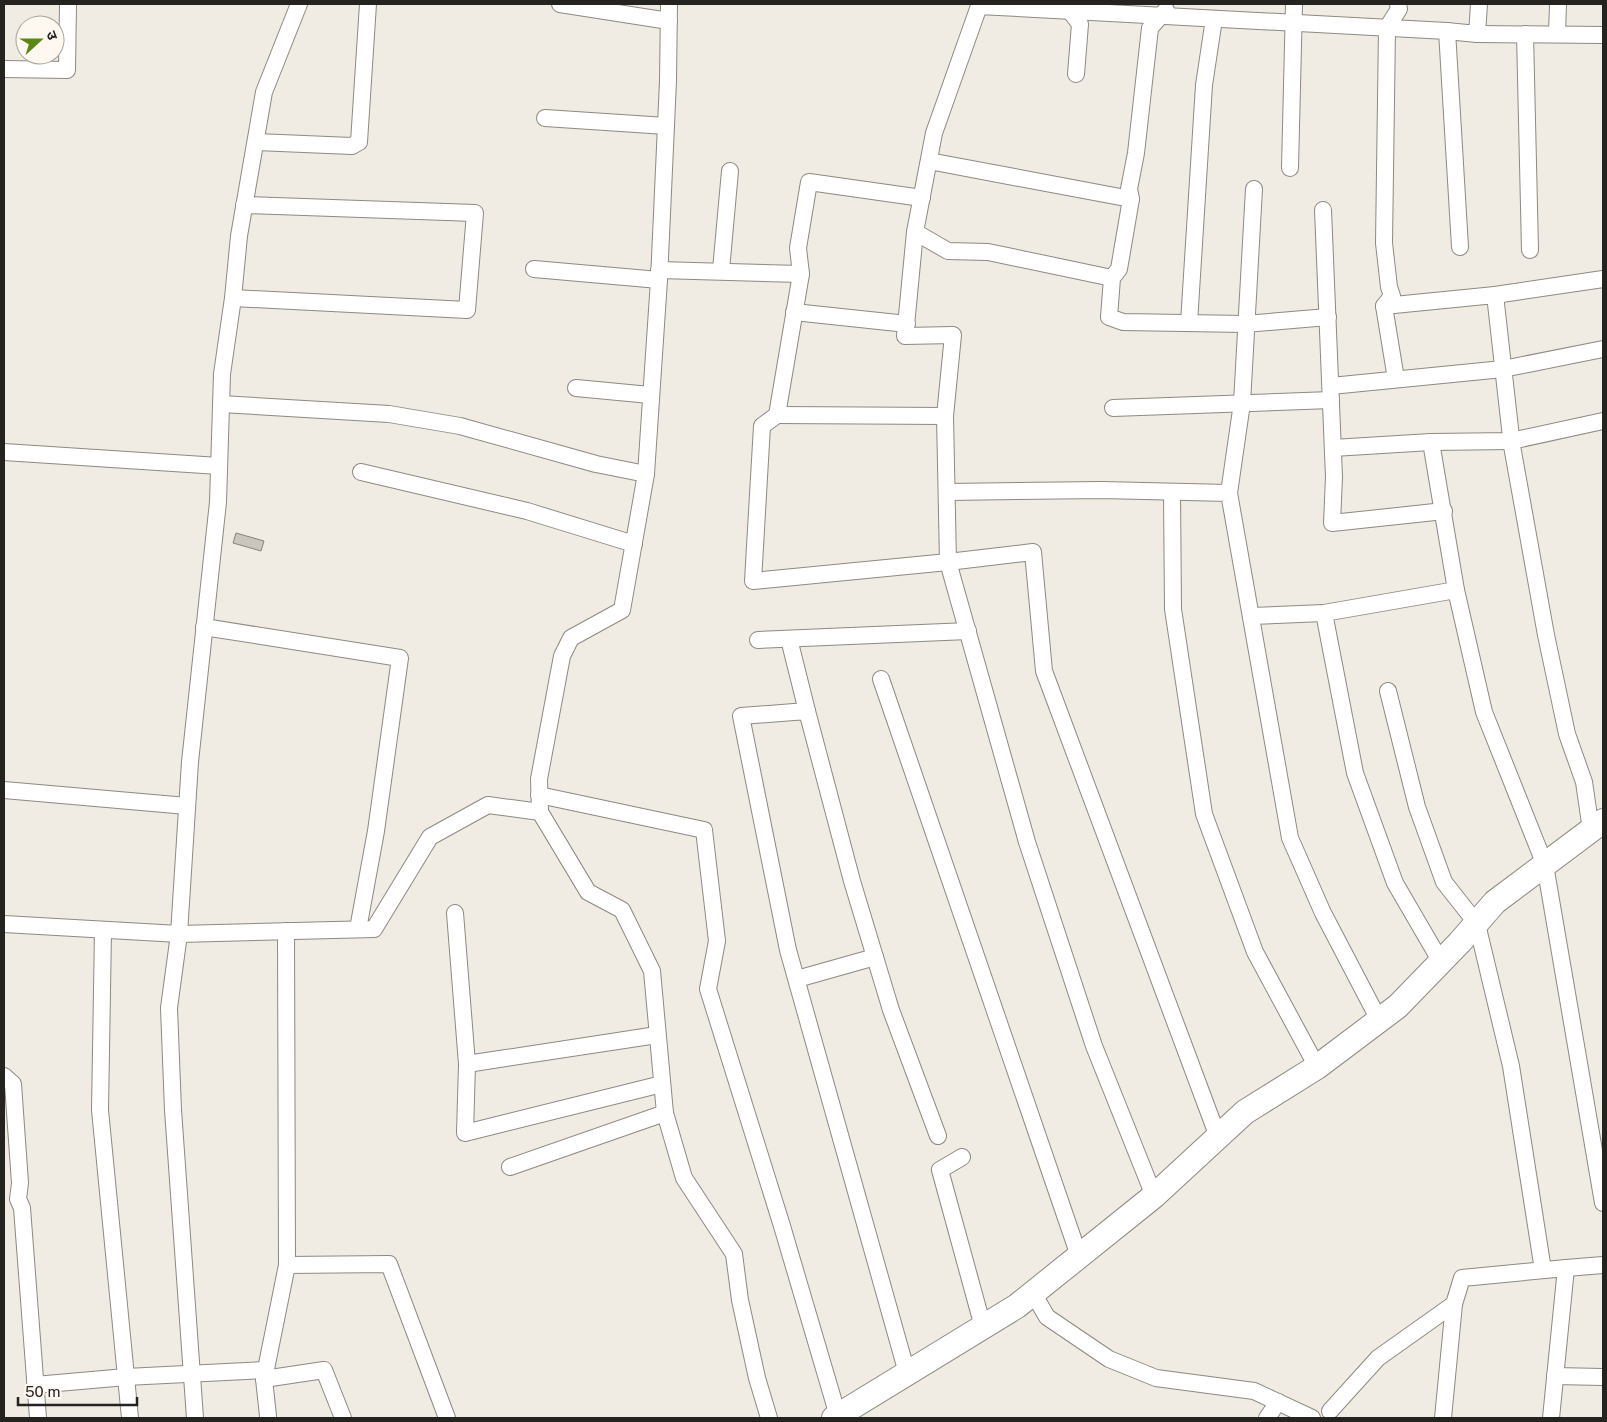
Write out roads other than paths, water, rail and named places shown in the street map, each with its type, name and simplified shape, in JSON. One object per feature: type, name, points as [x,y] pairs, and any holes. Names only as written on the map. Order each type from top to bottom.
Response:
[{"type":"street","points":[[4,69],[67,70],[68,4]]},
{"type":"street","points":[[195,1418],[173,1110],[169,1008],[180,934],[187,806],[218,502],[222,374],[233,298],[239,236],[264,92],[299,4]]},
{"type":"street","points":[[256,142],[352,146],[359,142],[368,4]]},
{"type":"street","points":[[560,4],[669,21]]},
{"type":"street","points":[[669,4],[666,126],[659,275],[646,474],[622,610],[571,638],[562,656],[539,779],[540,812],[588,892],[622,910],[652,971],[666,1113],[684,1178],[734,1254],[740,1300],[757,1378],[769,1418]]},
{"type":"street","points":[[1290,168],[1294,4]]},
{"type":"street","points":[[1396,379],[1384,306],[1392,296],[1389,287],[1384,243],[1387,28],[1398,9],[1398,4]]},
{"type":"street","points":[[1477,34],[1479,4]]},
{"type":"street","points":[[1557,34],[1558,4]]},
{"type":"street","points":[[1154,1196],[1094,1046],[1030,852],[948,562],[945,416],[953,335],[905,336],[915,232],[934,133],[978,5],[1171,12],[1214,19],[1477,34],[1603,35]]},
{"type":"street","points":[[1070,7],[1080,24],[1076,74]]},
{"type":"street","points":[[1171,12],[1150,28],[1136,153],[1129,190],[1131,199],[1119,269],[1112,278],[1109,317],[1123,322],[1245,324],[1328,317]]},
{"type":"street","points":[[1189,323],[1204,85],[1214,19]]},
{"type":"street","points":[[1447,31],[1460,247]]},
{"type":"street","points":[[1525,34],[1530,250]]},
{"type":"street","points":[[545,118],[666,126]]},
{"type":"street","points":[[929,161],[1131,199]]},
{"type":"street","points":[[720,270],[730,171]]},
{"type":"street","points":[[777,415],[801,274],[798,248],[809,182],[922,198]]},
{"type":"street","points":[[1254,189],[1242,403],[1229,493],[1290,838],[1323,914],[1379,1020]]},
{"type":"street","points":[[233,298],[467,310],[475,212],[244,205]]},
{"type":"street","points":[[1324,210],[1333,448],[1332,523],[1444,511]]},
{"type":"street","points":[[915,232],[948,251],[988,252],[1112,278]]},
{"type":"street","points":[[534,270],[659,275],[720,270],[801,274]]},
{"type":"street","points":[[1384,306],[1495,295],[1603,279]]},
{"type":"street","points":[[539,795],[704,830],[718,941],[708,989],[782,1226],[836,1417],[983,1327],[1034,1293],[1154,1196],[1245,1112],[1318,1067],[1398,1006],[1477,924],[1495,902],[1597,826],[1567,734],[1546,635],[1511,441],[1495,295]]},
{"type":"street","points":[[794,312],[907,324]]},
{"type":"street","points":[[1113,408],[1242,403],[1331,393],[1396,379],[1503,369],[1603,349]]},
{"type":"street","points":[[576,388],[650,395]]},
{"type":"street","points":[[221,404],[390,414],[460,426],[596,464],[646,474]]},
{"type":"street","points":[[945,416],[777,415],[762,426],[753,581],[1033,552],[1044,670],[1218,1137]]},
{"type":"street","points":[[1333,448],[1431,442],[1511,441],[1603,421]]},
{"type":"street","points":[[1431,442],[1456,590],[1484,712],[1545,865],[1603,1203]]},
{"type":"street","points":[[4,452],[219,466]]},
{"type":"street","points":[[361,472],[527,511],[634,544]]},
{"type":"street","points":[[948,492],[1102,490],[1229,493]]},
{"type":"street","points":[[1172,492],[1173,609],[1204,814],[1256,952],[1318,1067]]},
{"type":"street","points":[[1251,616],[1324,613],[1456,590]]},
{"type":"street","points":[[1324,613],[1355,773],[1395,883],[1441,962]]},
{"type":"street","points":[[204,627],[400,658],[376,831],[358,929]]},
{"type":"street","points":[[758,640],[968,631]]},
{"type":"street","points":[[789,639],[875,957],[891,1010],[938,1136]]},
{"type":"street","points":[[880,679],[1079,1256]]},
{"type":"street","points":[[1388,691],[1417,807],[1444,882],[1477,924],[1511,1066],[1544,1270]]},
{"type":"street","points":[[807,711],[741,716],[788,950],[908,1373]]},
{"type":"street","points":[[4,790],[187,806]]},
{"type":"street","points":[[4,924],[180,934],[374,929],[430,837],[488,805],[540,812]]},
{"type":"street","points":[[455,913],[467,1064],[465,1132],[662,1084]]},
{"type":"street","points":[[103,931],[100,1110],[130,1418]]},
{"type":"street","points":[[268,1416],[265,1374],[287,1265],[286,931]]},
{"type":"street","points":[[797,979],[875,957]]},
{"type":"street","points":[[467,1064],[657,1035]]},
{"type":"street","points":[[4,1076],[13,1084],[20,1184],[18,1199],[22,1208],[38,1418]]},
{"type":"street","points":[[510,1167],[666,1113]]},
{"type":"street","points":[[962,1157],[940,1170],[983,1327]]},
{"type":"street","points":[[287,1265],[388,1264],[447,1418]]},
{"type":"street","points":[[1443,1418],[1454,1304],[1462,1278],[1603,1266]]},
{"type":"street","points":[[1551,1418],[1566,1268]]},
{"type":"street","points":[[1034,1293],[1047,1317],[1109,1359],[1156,1378],[1254,1391],[1312,1418]]},
{"type":"street","points":[[1328,1416],[1378,1358],[1454,1304]]},
{"type":"street","points":[[35,1386],[126,1377],[192,1374],[265,1374],[324,1370],[343,1418]]},
{"type":"street","points":[[1555,1376],[1603,1377]]},
{"type":"street","points":[[1267,1418],[1278,1402]]}]
